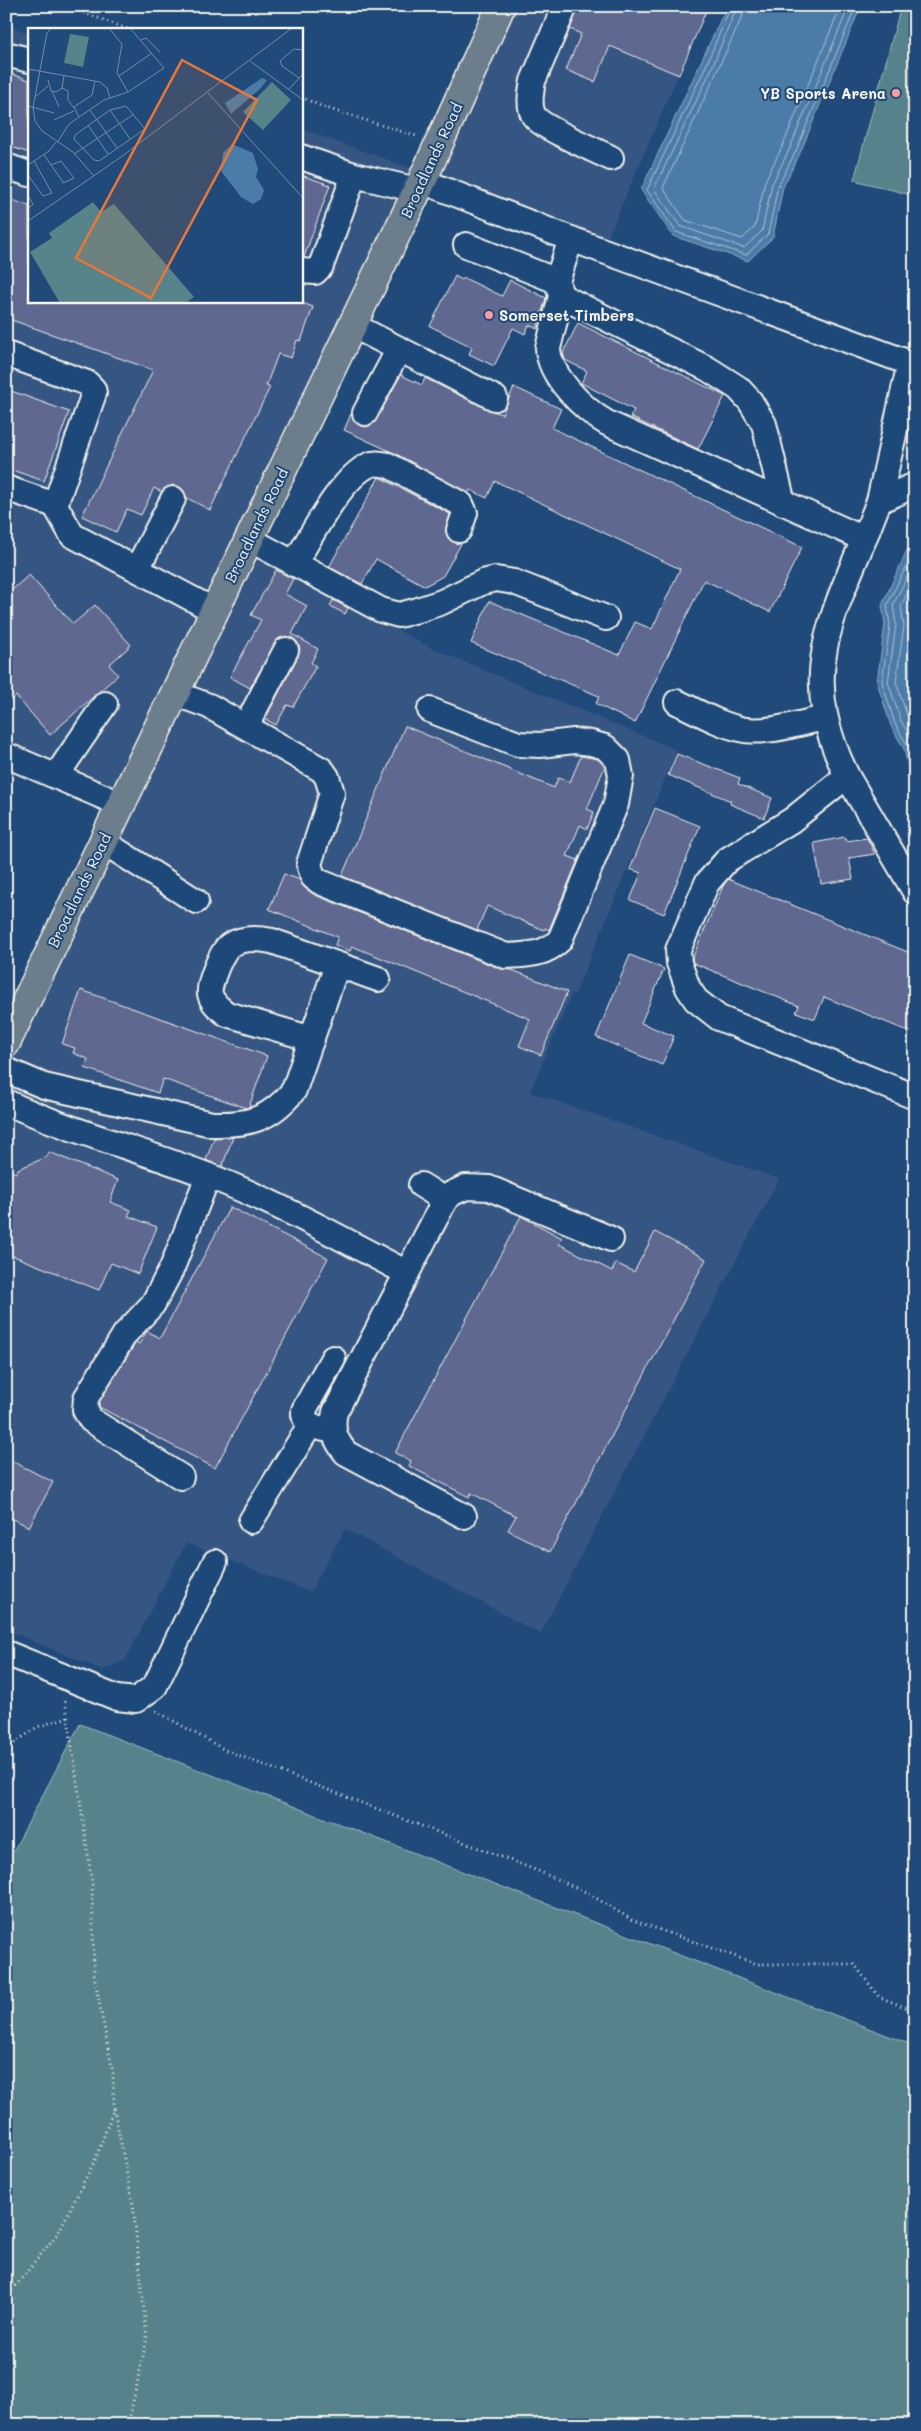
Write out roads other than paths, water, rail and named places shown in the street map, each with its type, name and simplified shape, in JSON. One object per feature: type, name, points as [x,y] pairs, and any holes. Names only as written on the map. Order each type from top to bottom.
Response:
[{"type":"main road","name":"Broadlands Road","points":[[6,1042],[420,186],[501,6]]},
{"type":"street","points":[[565,6],[533,81],[531,110],[540,123],[611,158]]},
{"type":"street","points":[[6,54],[28,60]]},
{"type":"street","points":[[302,157],[354,175],[420,186],[572,239],[912,364],[879,501],[832,614],[826,634],[821,676],[825,718],[833,744],[847,776],[915,892]]},
{"type":"street","points":[[6,166],[28,174]]},
{"type":"street","points":[[302,271],[315,272],[321,266],[354,175]]},
{"type":"street","points":[[572,239],[559,289],[548,348],[554,370],[589,411],[607,423],[864,539]]},
{"type":"street","points":[[466,245],[559,289],[708,369],[738,388],[754,407],[764,424],[783,502]]},
{"type":"street","points":[[352,325],[495,398]]},
{"type":"street","points":[[366,413],[399,349]]},
{"type":"street","points":[[6,354],[87,383],[93,389],[94,398],[55,505]]},
{"type":"street","points":[[294,564],[348,479],[369,465],[376,463],[388,465],[461,504],[464,513],[459,530]]},
{"type":"street","points":[[879,501],[915,484]]},
{"type":"street","points":[[6,488],[55,505],[72,535],[215,611]]},
{"type":"street","points":[[137,569],[173,498]]},
{"type":"street","points":[[249,539],[381,610],[399,615],[442,602],[483,582],[496,579],[514,582],[606,618]]},
{"type":"street","points":[[246,726],[286,650]]},
{"type":"street","points":[[174,693],[209,706],[246,726],[313,763],[327,777],[332,793],[309,864],[313,877],[320,882],[506,956],[538,953],[552,948],[560,940],[616,804],[621,776],[618,760],[604,747],[591,743],[574,741],[540,745],[518,744],[430,710]]},
{"type":"street","points":[[677,702],[745,730],[770,729],[825,718]]},
{"type":"street","points":[[56,776],[105,704]]},
{"type":"street","points":[[6,755],[120,804]]},
{"type":"street","points":[[847,776],[792,820],[737,852],[716,871],[707,883],[678,950],[680,969],[688,988],[696,1000],[719,1018],[915,1097]]},
{"type":"street","points":[[102,841],[196,901]]},
{"type":"street","points":[[312,1039],[227,1014],[213,1002],[210,992],[212,982],[224,949],[232,943],[256,938],[272,941],[378,979]]},
{"type":"street","points":[[6,1070],[44,1086],[212,1124],[235,1124],[253,1121],[283,1104],[294,1090],[337,965]]},
{"type":"street","points":[[6,1102],[35,1115],[208,1176],[273,1203],[407,1273]]},
{"type":"street","points":[[181,1477],[91,1420],[85,1410],[86,1398],[125,1334],[153,1304],[172,1268],[208,1176]]},
{"type":"street","points":[[421,1184],[445,1200]]},
{"type":"street","points":[[464,1516],[346,1453],[333,1430],[334,1412],[445,1200],[451,1194],[466,1187],[489,1188],[611,1239]]},
{"type":"street","points":[[333,1358],[304,1410],[305,1418],[310,1425],[333,1430]]},
{"type":"street","points":[[251,1521],[310,1425]]},
{"type":"street","points":[[6,1653],[117,1698],[136,1700],[154,1686],[215,1562]]},
{"type":"water","points":[[727,6],[861,6],[800,153],[783,187],[773,237],[748,261],[673,236],[641,190]]},
{"type":"water","points":[[915,541],[915,797],[904,749],[891,726],[877,682],[885,624],[882,605],[908,548]]},
{"type":"place","name":"YB Sports Arena","points":[[896,93]]},
{"type":"place","name":"Somerset Timbers","points":[[489,315]]}]
